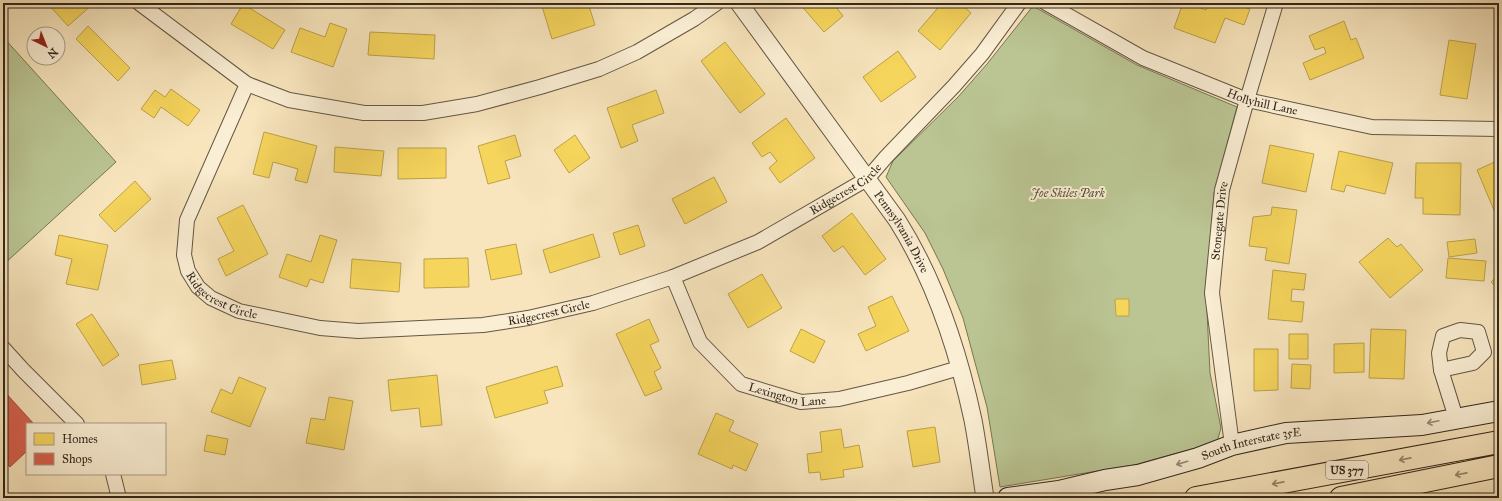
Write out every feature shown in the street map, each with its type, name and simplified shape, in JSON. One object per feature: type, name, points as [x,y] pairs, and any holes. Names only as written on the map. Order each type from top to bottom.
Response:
[{"type":"highway","name":"US 377","points":[[1196,498],[1499,442]]},
{"type":"highway","points":[[1341,498],[1499,466]]},
{"type":"main road","name":"South Interstate 35E","points":[[1008,498],[1059,491],[1105,480],[1138,475],[1198,458],[1232,445],[1286,433],[1422,424],[1499,411]]},
{"type":"street","points":[[139,3],[247,84],[289,100],[364,113],[423,113],[478,104],[599,69],[638,52],[694,19],[717,3]]},
{"type":"street","name":"Pennsylvania Drive","points":[[739,3],[908,238],[927,275],[948,327],[973,420],[985,498]]},
{"type":"street","name":"Ridgecrest Circle","points":[[247,84],[187,220],[184,255],[188,271],[198,288],[211,298],[239,311],[320,328],[358,332],[483,325],[528,318],[593,303],[673,276],[758,242],[867,179],[982,54],[1019,3]]},
{"type":"street","name":"Hollyhill Lane","points":[[1046,3],[1143,58],[1247,100],[1372,128],[1499,129]]},
{"type":"street","name":"Stonegate Drive","points":[[1232,445],[1212,293],[1222,190],[1276,3]]},
{"type":"street","name":"Lexington Lane","points":[[673,276],[700,342],[741,384],[801,402],[839,399],[908,383],[959,368]]},
{"type":"street","points":[[3,348],[23,370],[77,423]]},
{"type":"street","points":[[1441,370],[1456,418]]},
{"type":"street","points":[[113,475],[119,498]]},
{"type":"green space","name":"Joe Skiles Park","points":[[1033,6],[1137,65],[1237,107],[1214,193],[1206,291],[1210,373],[1221,428],[1217,442],[1134,465],[1000,487],[987,407],[963,318],[943,269],[925,233],[886,177],[893,161],[958,97],[987,64]]},
{"type":"green space","points":[[3,37],[26,62],[26,66],[29,66],[116,162],[3,265]]},
{"type":"building: Homes","points":[[47,3],[94,3],[68,26]]},
{"type":"building: Homes","points":[[541,3],[588,3],[595,25],[552,39]]},
{"type":"building: Homes","points":[[799,3],[833,3],[843,16],[824,32]]},
{"type":"building: Homes","points":[[942,3],[960,3],[971,13],[940,50],[918,31]]},
{"type":"building: Homes","points":[[1183,3],[1188,3],[1206,10],[1209,3],[1232,3],[1250,9],[1244,25],[1225,18],[1215,43],[1174,28]]},
{"type":"building: Homes","points":[[243,4],[285,30],[273,49],[231,24]]},
{"type":"building: Homes","points":[[1344,21],[1351,40],[1356,38],[1364,58],[1310,80],[1303,63],[1326,53],[1324,47],[1315,50],[1309,36]]},
{"type":"building: Homes","points":[[330,23],[347,29],[333,67],[291,52],[300,28],[325,37]]},
{"type":"building: Homes","points":[[88,26],[130,68],[118,81],[76,39]]},
{"type":"building: Homes","points":[[370,32],[435,35],[434,59],[368,55]]},
{"type":"building: Homes","points":[[1449,40],[1476,44],[1467,99],[1440,95]]},
{"type":"building: Homes","points":[[725,42],[765,94],[740,113],[701,61]]},
{"type":"building: Homes","points":[[898,51],[916,77],[881,102],[863,77]]},
{"type":"building: Homes","points":[[171,89],[200,110],[188,126],[161,107],[154,118],[141,109],[155,90],[165,97]]},
{"type":"building: Homes","points":[[656,90],[664,113],[632,125],[638,141],[621,148],[607,108]]},
{"type":"building: Homes","points":[[786,118],[815,158],[780,183],[769,168],[777,161],[770,152],[762,157],[752,143]]},
{"type":"building: Homes","points":[[264,132],[317,146],[307,183],[295,180],[298,169],[273,162],[269,178],[253,174]]},
{"type":"building: Homes","points":[[515,135],[521,156],[505,161],[510,178],[488,184],[478,146]]},
{"type":"building: Homes","points":[[575,135],[590,158],[569,173],[554,150]]},
{"type":"building: Homes","points":[[1270,145],[1314,154],[1306,192],[1262,183]]},
{"type":"building: Homes","points":[[335,147],[384,151],[381,176],[334,172]]},
{"type":"building: Homes","points":[[398,148],[446,148],[446,178],[398,179]]},
{"type":"building: Homes","points":[[1339,151],[1393,163],[1385,194],[1346,185],[1344,192],[1331,189]]},
{"type":"building: Homes","points":[[1499,160],[1499,222],[1477,170]]},
{"type":"building: Homes","points":[[1416,163],[1461,163],[1460,215],[1423,214],[1423,198],[1415,198]]},
{"type":"building: Homes","points":[[714,177],[727,202],[685,224],[672,199]]},
{"type":"building: Homes","points":[[135,181],[151,199],[115,232],[99,215]]},
{"type":"building: Homes","points":[[243,205],[268,254],[226,276],[218,259],[234,251],[217,218]]},
{"type":"building: Homes","points":[[1272,207],[1297,210],[1289,264],[1265,260],[1267,248],[1249,246],[1253,217],[1271,215]]},
{"type":"building: Homes","points":[[852,213],[886,259],[865,275],[843,246],[834,252],[822,236]]},
{"type":"building: Homes","points":[[638,225],[645,246],[620,255],[613,233]]},
{"type":"building: Homes","points":[[593,234],[600,257],[550,273],[543,250]]},
{"type":"building: Homes","points":[[59,235],[108,245],[98,290],[66,284],[72,259],[55,255]]},
{"type":"building: Homes","points":[[320,235],[337,240],[323,283],[310,279],[307,287],[279,277],[287,254],[311,262]]},
{"type":"building: Homes","points":[[1388,238],[1397,247],[1401,244],[1423,270],[1390,298],[1359,262]]},
{"type":"building: Homes","points":[[1475,239],[1477,253],[1449,257],[1447,242]]},
{"type":"building: Homes","points":[[516,244],[522,274],[491,280],[485,250]]},
{"type":"building: Homes","points":[[468,258],[469,287],[424,288],[424,259]]},
{"type":"building: Homes","points":[[1448,258],[1486,261],[1484,281],[1446,278]]},
{"type":"building: Homes","points":[[352,259],[401,263],[399,292],[350,288]]},
{"type":"building: Homes","points":[[1273,270],[1306,274],[1304,290],[1292,289],[1291,301],[1304,302],[1302,322],[1268,319]]},
{"type":"building: Homes","points":[[762,274],[782,308],[748,328],[728,294]]},
{"type":"building: Homes","points":[[1499,274],[1499,289],[1491,282]]},
{"type":"building: Homes","points":[[892,296],[909,331],[866,351],[858,334],[876,326],[868,307]]},
{"type":"building: Homes","points":[[1115,299],[1129,299],[1129,316],[1116,316]]},
{"type":"building: Homes","points":[[92,314],[119,355],[103,366],[76,324]]},
{"type":"building: Homes","points":[[649,319],[659,341],[650,345],[661,368],[654,372],[662,389],[645,396],[616,334]]},
{"type":"building: Homes","points":[[801,329],[825,341],[814,363],[790,351]]},
{"type":"building: Homes","points":[[1371,329],[1406,330],[1404,379],[1369,378]]},
{"type":"building: Homes","points":[[1289,334],[1308,334],[1308,359],[1289,359]]},
{"type":"building: Homes","points":[[1364,343],[1364,372],[1334,373],[1334,344]]},
{"type":"building: Homes","points":[[1254,349],[1278,349],[1278,390],[1254,391]]},
{"type":"building: Homes","points":[[172,360],[176,379],[142,385],[139,365]]},
{"type":"building: Homes","points":[[1292,364],[1311,365],[1310,389],[1291,388]]},
{"type":"building: Homes","points":[[557,366],[563,386],[544,391],[548,403],[495,418],[486,387]]},
{"type":"building: Homes","points":[[437,375],[442,425],[421,427],[419,408],[391,411],[388,380]]},
{"type":"building: Homes","points":[[239,377],[266,388],[250,427],[211,412],[221,389],[232,394]]},
{"type":"building: Homes","points":[[329,397],[353,401],[344,450],[306,443],[311,418],[325,420]]},
{"type":"building: Homes","points":[[716,413],[734,421],[729,431],[758,444],[746,471],[733,465],[732,469],[698,454]]},
{"type":"building: Homes","points":[[935,427],[940,462],[913,467],[907,431]]},
{"type":"building: Homes","points":[[841,429],[844,448],[859,445],[863,467],[843,470],[844,477],[821,480],[820,472],[809,473],[807,454],[822,452],[820,432]]},
{"type":"building: Homes","points":[[207,435],[228,439],[225,455],[204,451]]},
{"type":"building: Shops","points":[[3,390],[33,423],[26,423],[26,452],[10,467],[3,459]]}]
